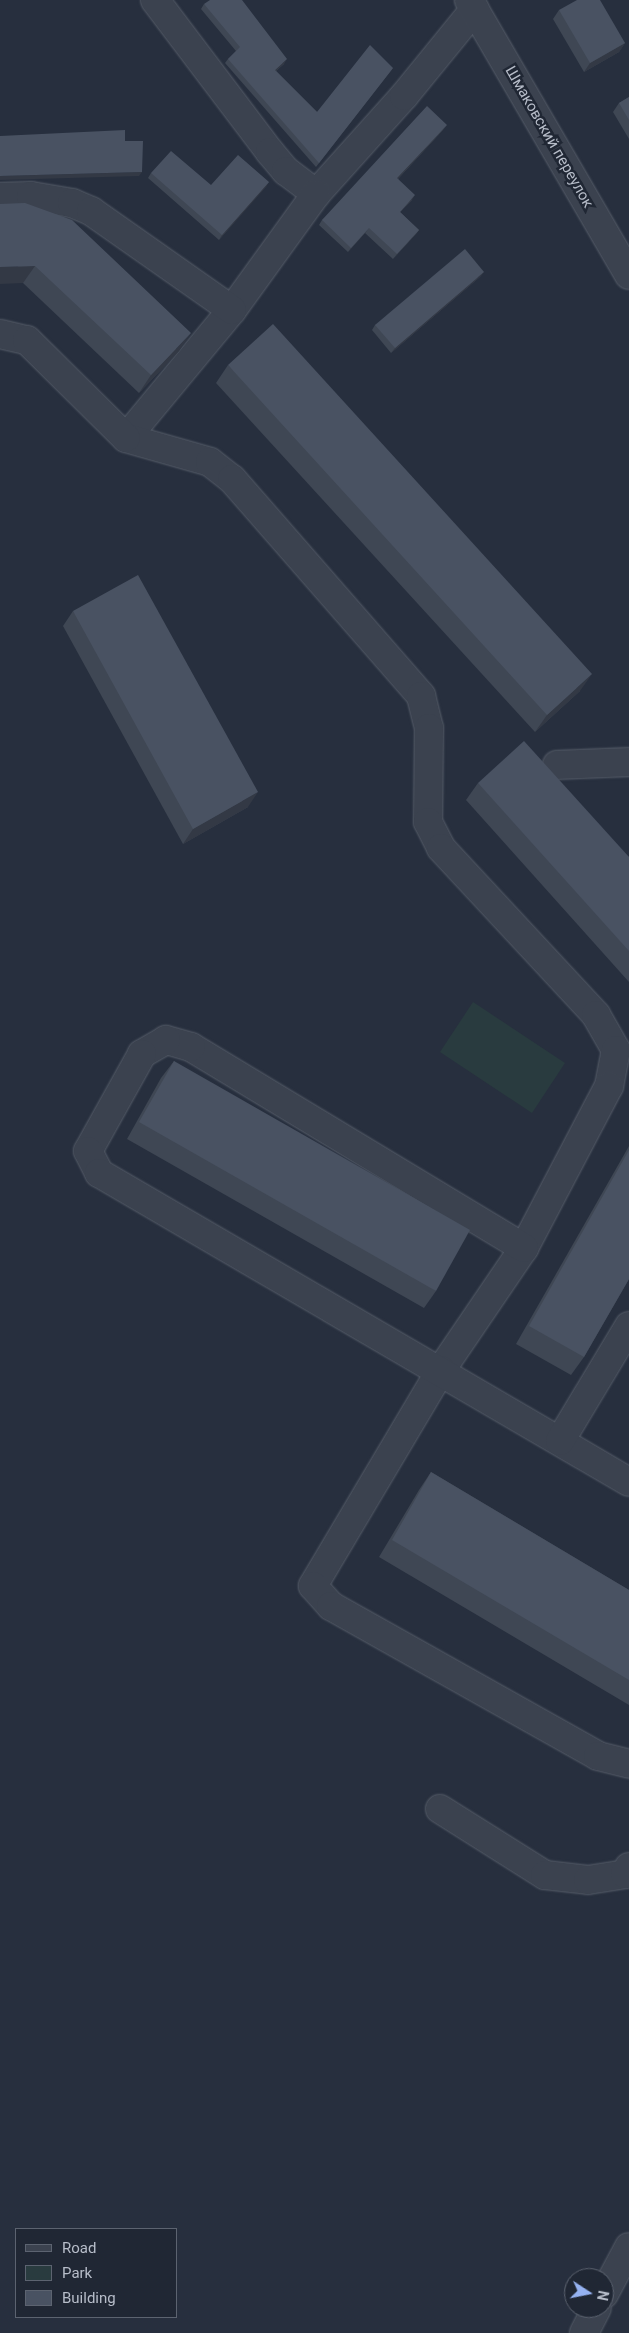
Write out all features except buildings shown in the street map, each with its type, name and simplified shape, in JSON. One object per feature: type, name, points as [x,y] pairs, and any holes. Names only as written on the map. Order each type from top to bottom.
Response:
[{"type":"street","points":[[155,0],[270,152],[286,171],[316,194]]},
{"type":"street","points":[[126,438],[232,310],[316,194],[404,96],[472,4]]},
{"type":"street","name":"Шмаковский переулок","points":[[472,4],[629,275]]},
{"type":"street","points":[[0,196],[31,196],[72,204],[91,211],[232,310]]},
{"type":"street","points":[[0,334],[27,340],[126,438],[210,462],[232,479],[421,696],[430,728],[428,822],[441,848],[596,1015],[616,1050],[609,1086],[524,1248],[441,1370],[313,1586],[331,1606],[348,1616],[598,1756],[629,1764]]},
{"type":"street","points":[[557,765],[629,762]]},
{"type":"street","points":[[524,1248],[191,1046],[166,1040],[142,1054],[88,1152],[99,1173],[441,1370],[629,1482]]},
{"type":"street","points":[[560,1441],[629,1326]]},
{"type":"street","points":[[440,1809],[545,1875],[588,1880],[625,1874],[629,1867]]},
{"type":"street","points":[[614,2275],[629,2247]]},
{"type":"street","points":[[584,2333],[592,2318]]},
{"type":"green space","points":[[473,1002],[565,1063],[532,1113],[440,1052]]}]
